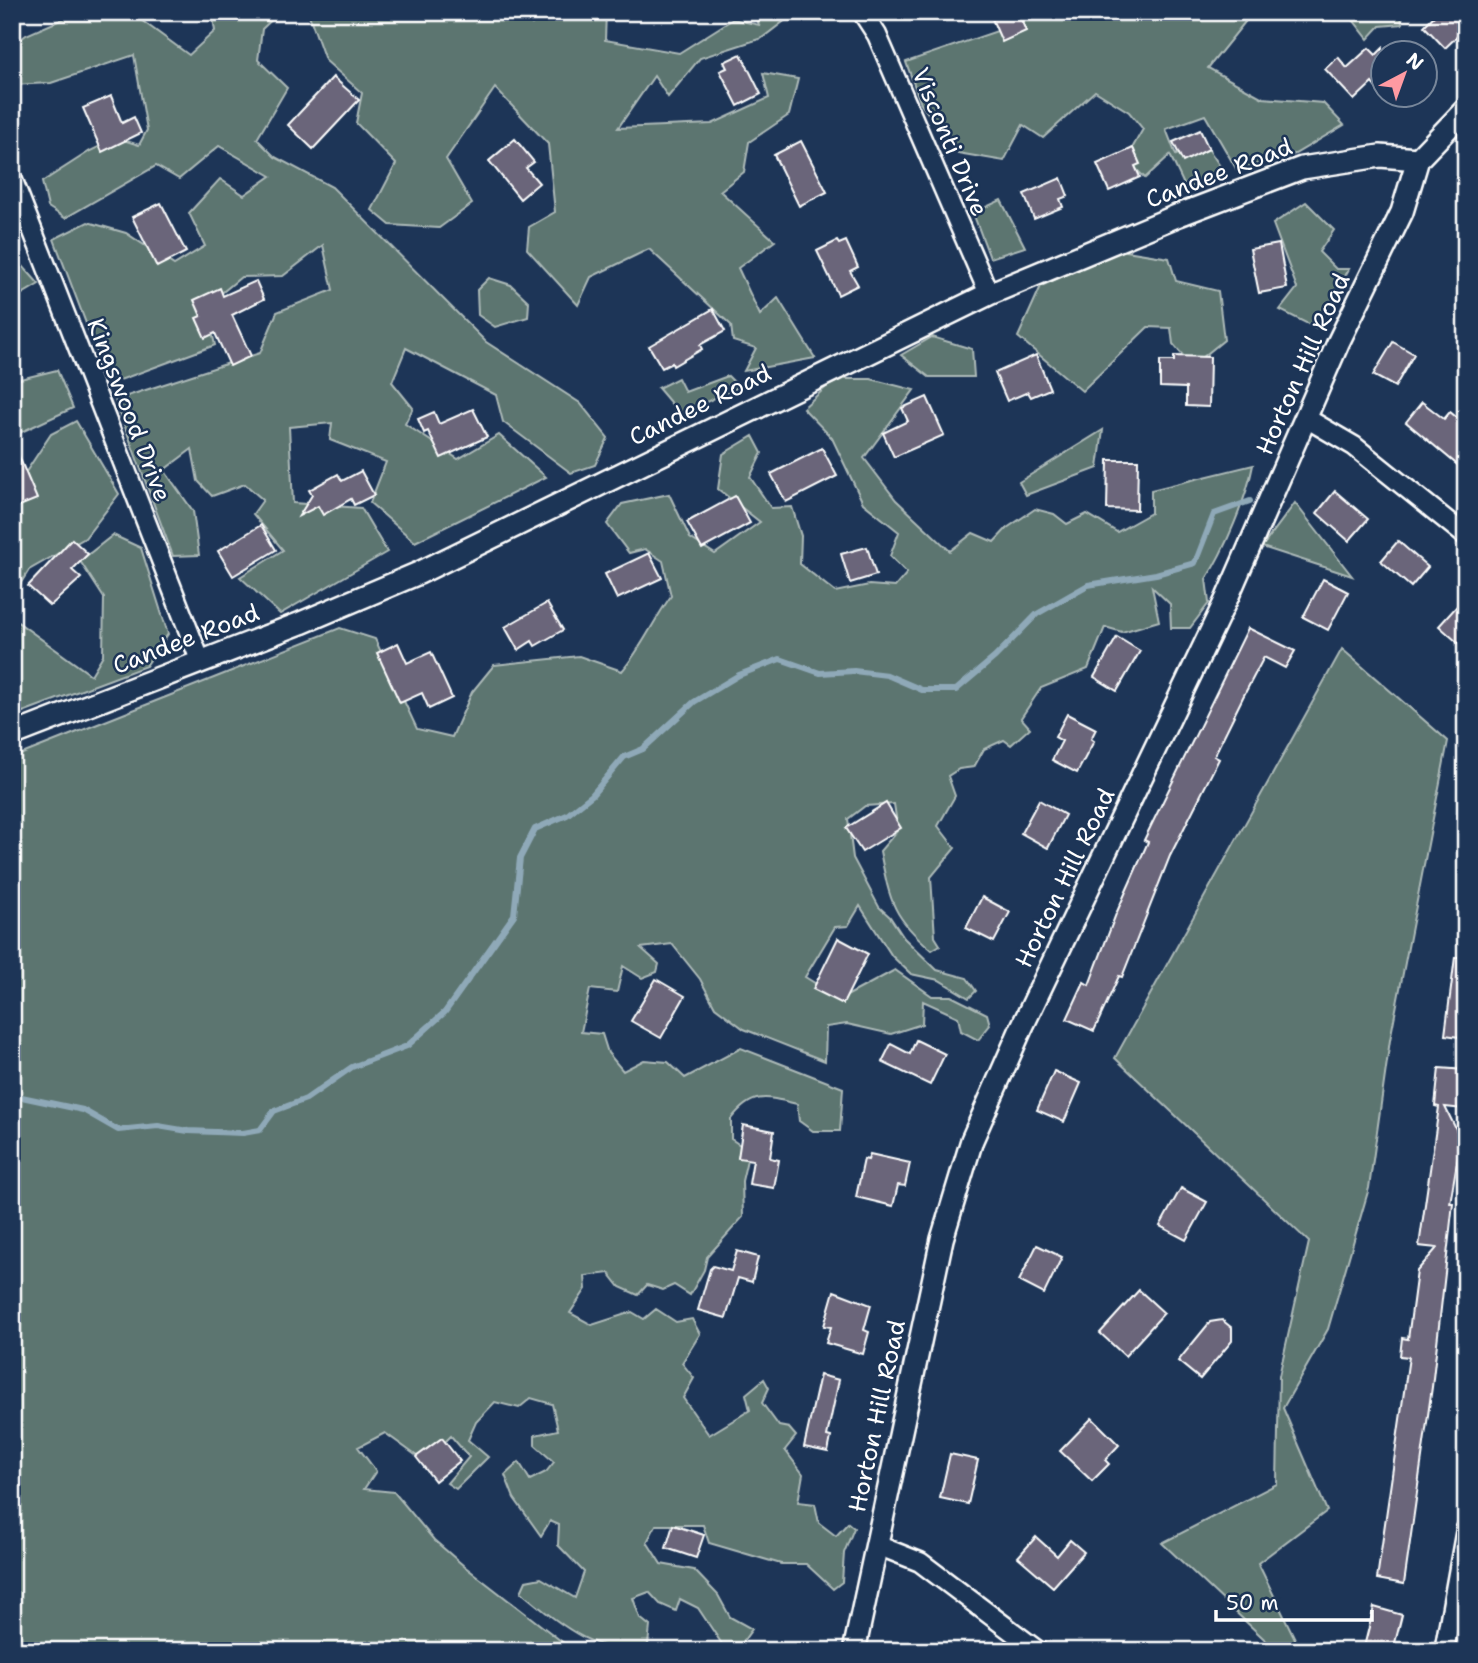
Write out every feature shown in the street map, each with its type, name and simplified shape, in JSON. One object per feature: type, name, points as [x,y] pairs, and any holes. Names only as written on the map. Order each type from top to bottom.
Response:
[{"type":"street","name":"Visconti Drive","points":[[862,12],[877,35],[989,294]]},
{"type":"street","points":[[1418,159],[1466,109]]},
{"type":"street","name":"Candee Road","points":[[12,735],[301,623],[419,573],[989,294],[1302,168],[1380,156],[1418,159]]},
{"type":"street","name":"Horton Hill Road","points":[[854,1651],[938,1258],[955,1189],[972,1140],[1021,1029],[1223,607],[1338,343],[1402,212],[1418,159]]},
{"type":"street","name":"Kingswood Drive","points":[[12,178],[200,660]]},
{"type":"street","points":[[1306,418],[1354,446],[1466,536]]},
{"type":"street","points":[[1444,1651],[1466,1529]]},
{"type":"street","points":[[877,1545],[920,1562],[1038,1651]]},
{"type":"green space","points":[[79,12],[130,12],[189,55],[215,31],[212,12],[280,12],[262,29],[258,60],[287,88],[257,139],[275,157],[332,187],[486,342],[580,403],[608,438],[595,465],[571,473],[503,422],[496,395],[406,348],[392,382],[413,408],[405,424],[458,459],[499,435],[546,477],[415,542],[370,503],[386,462],[330,440],[332,423],[289,427],[293,503],[361,508],[387,552],[280,614],[240,577],[283,550],[253,514],[263,500],[245,484],[212,496],[198,481],[192,449],[164,470],[193,511],[199,555],[173,556],[115,400],[260,353],[277,312],[333,290],[323,245],[283,276],[241,277],[206,306],[215,345],[109,384],[54,239],[88,222],[126,233],[174,265],[205,246],[189,213],[220,179],[244,195],[271,176],[219,146],[179,179],[156,166],[65,218],[48,207],[42,182],[90,151],[117,138],[139,145],[147,130],[134,55],[51,83],[12,85],[12,46],[26,35]]},
{"type":"green space","points":[[308,12],[521,12],[532,24],[545,12],[606,12],[605,40],[679,53],[733,19],[759,25],[755,12],[796,12],[762,38],[700,58],[668,97],[654,76],[618,128],[712,124],[769,98],[763,73],[798,79],[789,115],[749,142],[744,172],[720,191],[775,241],[738,268],[760,315],[778,298],[815,358],[744,371],[756,348],[733,341],[731,325],[649,249],[591,277],[578,305],[527,249],[529,227],[555,212],[548,144],[495,88],[446,159],[472,204],[439,228],[390,225],[372,210],[396,164],[356,123],[362,93],[325,60]]},
{"type":"green space","points":[[1024,12],[1253,12],[1208,68],[1263,98],[1323,103],[1344,125],[1295,154],[1237,170],[1205,115],[1166,129],[1176,155],[1203,141],[1226,175],[1186,189],[1170,155],[1145,178],[1126,159],[1143,129],[1129,112],[1095,91],[1043,138],[1023,125],[1004,161],[958,153],[921,104],[906,62],[1015,25]]},
{"type":"green space","points":[[1347,12],[1401,12],[1402,24],[1380,26],[1368,39]]},
{"type":"green space","points":[[1001,200],[1025,247],[990,258],[973,213]]},
{"type":"green space","points":[[1306,202],[1334,230],[1319,252],[1336,269],[1349,269],[1316,328],[1280,310],[1297,288],[1273,224]]},
{"type":"green space","points":[[1120,250],[1169,258],[1176,281],[1218,291],[1224,340],[1192,366],[1173,344],[1171,328],[1148,327],[1082,391],[1018,337],[1041,286]]},
{"type":"green space","points":[[12,254],[39,284],[12,300]]},
{"type":"green space","points":[[489,278],[511,285],[529,302],[528,317],[495,327],[478,315],[477,290]]},
{"type":"green space","points":[[932,337],[972,349],[974,377],[929,377],[901,355]]},
{"type":"green space","points":[[57,370],[73,408],[17,434],[12,430],[12,381]]},
{"type":"green space","points":[[728,376],[739,387],[680,414],[658,388],[678,378],[685,392]]},
{"type":"green space","points":[[835,379],[871,379],[914,390],[864,458],[896,500],[950,551],[973,533],[994,542],[1007,528],[1035,509],[1054,514],[1067,524],[1087,514],[1117,532],[1151,513],[1151,490],[1253,465],[1234,524],[1206,579],[1209,603],[1190,628],[1171,628],[1170,604],[1152,587],[1159,621],[1122,632],[1105,627],[1088,669],[1041,688],[1021,718],[1030,728],[1011,745],[1004,740],[984,749],[974,767],[959,769],[948,776],[955,796],[938,826],[955,848],[931,877],[935,937],[940,945],[932,950],[908,928],[890,896],[880,851],[898,830],[894,804],[865,806],[848,819],[853,858],[879,907],[890,917],[904,938],[937,970],[967,978],[976,991],[969,998],[939,980],[911,974],[892,956],[860,906],[848,926],[835,927],[805,977],[841,999],[895,970],[932,996],[951,996],[987,1014],[990,1025],[978,1040],[961,1031],[958,1017],[923,1001],[922,1024],[891,1034],[847,1024],[826,1027],[825,1061],[744,1029],[715,1007],[700,979],[672,944],[641,948],[659,964],[657,972],[642,978],[623,966],[617,992],[590,989],[581,1032],[602,1034],[608,1053],[623,1071],[644,1060],[668,1062],[685,1078],[741,1048],[843,1088],[840,1131],[813,1131],[799,1121],[797,1104],[768,1098],[753,1100],[731,1119],[731,1139],[749,1151],[742,1181],[743,1217],[707,1257],[704,1270],[690,1295],[674,1285],[663,1290],[647,1285],[638,1295],[620,1287],[609,1273],[585,1276],[586,1289],[570,1313],[592,1325],[632,1312],[644,1319],[656,1309],[676,1322],[692,1319],[700,1334],[682,1363],[694,1378],[683,1398],[709,1435],[750,1410],[746,1394],[764,1379],[769,1388],[762,1403],[779,1426],[789,1428],[796,1436],[785,1450],[803,1474],[798,1502],[815,1504],[819,1523],[836,1536],[848,1523],[854,1528],[844,1553],[842,1582],[833,1589],[806,1564],[781,1564],[709,1543],[703,1525],[656,1525],[647,1542],[661,1564],[694,1570],[718,1595],[730,1617],[752,1629],[739,1647],[724,1647],[698,1608],[680,1599],[676,1611],[660,1604],[649,1592],[633,1598],[640,1618],[650,1626],[648,1645],[631,1649],[613,1648],[580,1635],[521,1592],[526,1581],[541,1578],[575,1598],[584,1572],[558,1545],[559,1525],[550,1521],[541,1536],[514,1498],[505,1475],[519,1462],[530,1480],[546,1472],[554,1462],[535,1445],[535,1435],[558,1430],[552,1404],[531,1398],[519,1408],[495,1402],[476,1422],[468,1440],[488,1457],[456,1489],[447,1483],[469,1457],[451,1436],[425,1462],[385,1433],[358,1447],[376,1471],[364,1489],[394,1492],[434,1540],[574,1651],[12,1651],[12,758],[340,628],[375,639],[417,729],[452,737],[472,692],[494,665],[579,656],[622,671],[671,596],[663,561],[645,549],[629,553],[607,524],[622,504],[669,494],[690,538],[715,554],[760,522],[718,489],[723,454],[753,436],[762,453],[750,477],[771,508],[792,507],[801,536],[800,564],[835,592],[869,585],[895,587],[907,573],[890,556],[899,532],[863,503],[832,438],[803,408]]},
{"type":"green space","points":[[76,421],[119,494],[85,538],[29,570],[12,597],[12,493],[51,434]]},
{"type":"green space","points":[[1103,430],[1098,468],[1026,495],[1019,482]]},
{"type":"green space","points":[[1295,503],[1352,576],[1262,547]]},
{"type":"green space","points":[[113,535],[141,548],[168,634],[146,666],[12,716],[12,618],[91,675],[103,655],[104,598],[80,561]]},
{"type":"green space","points":[[1342,649],[1448,741],[1390,1040],[1369,1188],[1328,1329],[1283,1408],[1327,1511],[1258,1563],[1301,1651],[1277,1651],[1162,1543],[1277,1484],[1279,1376],[1309,1242],[1115,1058]]},
{"type":"building","points":[[989,12],[1018,12],[1026,31],[1002,42]]},
{"type":"building","points":[[1438,12],[1466,12],[1466,28],[1445,48],[1440,43],[1440,38],[1435,38],[1424,26]]},
{"type":"building","points":[[1370,49],[1370,85],[1354,100],[1325,69],[1338,57],[1347,68]]},
{"type":"building","points":[[741,54],[761,94],[738,106],[720,71],[727,68],[724,62]]},
{"type":"building","points":[[333,77],[359,100],[313,149],[288,125]]},
{"type":"building","points":[[111,96],[122,123],[134,117],[141,133],[102,152],[83,108]]},
{"type":"building","points":[[1200,130],[1209,149],[1183,162],[1173,142]]},
{"type":"building","points":[[515,139],[534,162],[526,168],[539,183],[520,199],[489,161]]},
{"type":"building","points":[[801,141],[827,192],[799,206],[774,155]]},
{"type":"building","points":[[1133,148],[1140,164],[1135,166],[1140,177],[1109,191],[1097,164]]},
{"type":"building","points":[[1061,178],[1068,196],[1060,199],[1063,207],[1034,219],[1024,194]]},
{"type":"building","points":[[161,203],[186,252],[157,267],[132,217]]},
{"type":"building","points":[[837,241],[839,244],[846,241],[858,267],[850,271],[858,285],[838,295],[817,251]]},
{"type":"building","points":[[1279,244],[1287,288],[1259,293],[1250,249]]},
{"type":"building","points":[[256,281],[264,299],[232,315],[251,356],[230,366],[215,333],[205,338],[196,318],[201,316],[194,300],[220,288],[223,296]]},
{"type":"building","points":[[713,309],[725,331],[700,345],[702,349],[673,366],[672,363],[662,368],[649,346]]},
{"type":"building","points":[[1393,342],[1414,354],[1395,387],[1373,375]]},
{"type":"building","points":[[1036,355],[1050,389],[1031,397],[1028,392],[1007,401],[995,373]]},
{"type":"building","points":[[1174,356],[1210,357],[1209,407],[1186,406],[1186,388],[1160,387],[1160,361],[1174,361]]},
{"type":"building","points":[[927,397],[944,435],[894,457],[883,433],[908,421],[902,408]]},
{"type":"building","points":[[1422,402],[1444,419],[1450,412],[1466,425],[1466,472],[1406,422]]},
{"type":"building","points":[[473,409],[487,437],[441,458],[428,431],[424,433],[418,419],[434,412],[439,424]]},
{"type":"building","points":[[12,440],[37,499],[12,509]]},
{"type":"building","points":[[822,448],[837,476],[786,502],[771,474]]},
{"type":"building","points":[[1108,460],[1138,460],[1137,510],[1107,509]]},
{"type":"building","points":[[361,471],[374,495],[354,505],[351,499],[323,515],[318,506],[299,516],[312,495],[309,490],[338,474],[342,481]]},
{"type":"building","points":[[1335,491],[1368,519],[1349,541],[1317,513]]},
{"type":"building","points":[[735,496],[750,523],[702,549],[687,522]]},
{"type":"building","points":[[261,525],[276,550],[233,576],[218,551]]},
{"type":"building","points":[[72,539],[88,554],[72,570],[81,578],[50,606],[28,586]]},
{"type":"building","points":[[1398,541],[1428,567],[1411,587],[1381,561]]},
{"type":"building","points":[[867,547],[876,575],[850,583],[841,554]]},
{"type":"building","points":[[649,553],[662,578],[617,599],[605,574]]},
{"type":"building","points":[[1323,579],[1348,592],[1328,630],[1303,617]]},
{"type":"building","points":[[1466,596],[1466,650],[1439,626]]},
{"type":"building","points":[[547,603],[563,630],[535,646],[532,641],[518,650],[505,627]]},
{"type":"building","points":[[1248,628],[1295,651],[1285,668],[1264,657],[1214,756],[1219,759],[1170,856],[1122,977],[1119,976],[1094,1031],[1067,1019],[1084,982],[1089,985],[1116,914],[1148,842],[1144,840]]},
{"type":"building","points":[[1117,637],[1140,651],[1117,691],[1094,677]]},
{"type":"building","points":[[398,643],[407,663],[431,652],[452,698],[429,709],[422,693],[400,703],[377,653]]},
{"type":"building","points":[[1067,714],[1096,729],[1091,739],[1094,741],[1077,773],[1052,760],[1062,741],[1055,737]]},
{"type":"building","points":[[1039,800],[1065,815],[1048,848],[1021,833]]},
{"type":"building","points":[[886,803],[901,828],[862,852],[846,828]]},
{"type":"building","points":[[982,897],[1010,912],[994,942],[966,928]]},
{"type":"building","points":[[838,938],[868,954],[843,1004],[813,989]]},
{"type":"building","points":[[1455,957],[1466,957],[1466,1038],[1445,1035]]},
{"type":"building","points":[[656,979],[685,996],[661,1038],[631,1021]]},
{"type":"building","points":[[916,1040],[945,1054],[930,1085],[882,1062],[891,1044],[910,1054]]},
{"type":"building","points":[[1439,1068],[1466,1070],[1466,1082],[1463,1109],[1445,1107],[1461,1139],[1450,1203],[1453,1203],[1432,1387],[1404,1584],[1377,1579],[1409,1357],[1400,1356],[1402,1338],[1408,1339],[1417,1271],[1437,1248],[1419,1246],[1439,1107],[1435,1106]]},
{"type":"building","points":[[1054,1071],[1081,1083],[1064,1122],[1037,1110]]},
{"type":"building","points":[[743,1125],[774,1131],[770,1158],[779,1160],[774,1188],[749,1184],[753,1160],[738,1158]]},
{"type":"building","points":[[870,1154],[910,1163],[905,1186],[898,1185],[893,1206],[856,1197],[864,1159],[868,1160]]},
{"type":"building","points":[[1181,1188],[1207,1202],[1186,1240],[1160,1226]]},
{"type":"building","points":[[1037,1245],[1062,1257],[1044,1294],[1019,1281]]},
{"type":"building","points":[[737,1251],[758,1257],[752,1282],[738,1278],[726,1318],[698,1310],[710,1269],[713,1266],[731,1271]]},
{"type":"building","points":[[1139,1290],[1164,1313],[1125,1356],[1100,1333]]},
{"type":"building","points":[[834,1291],[871,1305],[864,1330],[869,1332],[863,1354],[826,1343],[831,1327],[824,1326]]},
{"type":"building","points":[[1222,1320],[1232,1328],[1232,1341],[1200,1379],[1178,1361],[1210,1322]]},
{"type":"building","points":[[820,1375],[839,1380],[827,1436],[831,1437],[828,1452],[804,1447]]},
{"type":"building","points":[[1092,1418],[1119,1445],[1105,1460],[1109,1464],[1092,1481],[1060,1451]]},
{"type":"building","points":[[442,1438],[460,1461],[435,1481],[416,1457]]},
{"type":"building","points":[[950,1454],[978,1460],[968,1504],[940,1498]]},
{"type":"building","points":[[673,1525],[704,1535],[696,1558],[666,1548]]},
{"type":"building","points":[[1036,1537],[1057,1556],[1070,1540],[1084,1552],[1053,1587],[1018,1557]]},
{"type":"building","points":[[1374,1607],[1402,1615],[1393,1651],[1363,1651]]},
{"type":"waterway","points":[[12,1095],[83,1110],[118,1130],[158,1126],[188,1131],[243,1133],[260,1130],[274,1111],[306,1099],[352,1067],[407,1046],[445,1012],[514,915],[520,858],[535,829],[567,815],[592,795],[624,757],[643,749],[694,702],[739,675],[780,659],[820,673],[854,671],[887,675],[922,690],[956,690],[995,657],[1037,614],[1088,585],[1156,574],[1195,563],[1214,514],[1250,501]]}]
